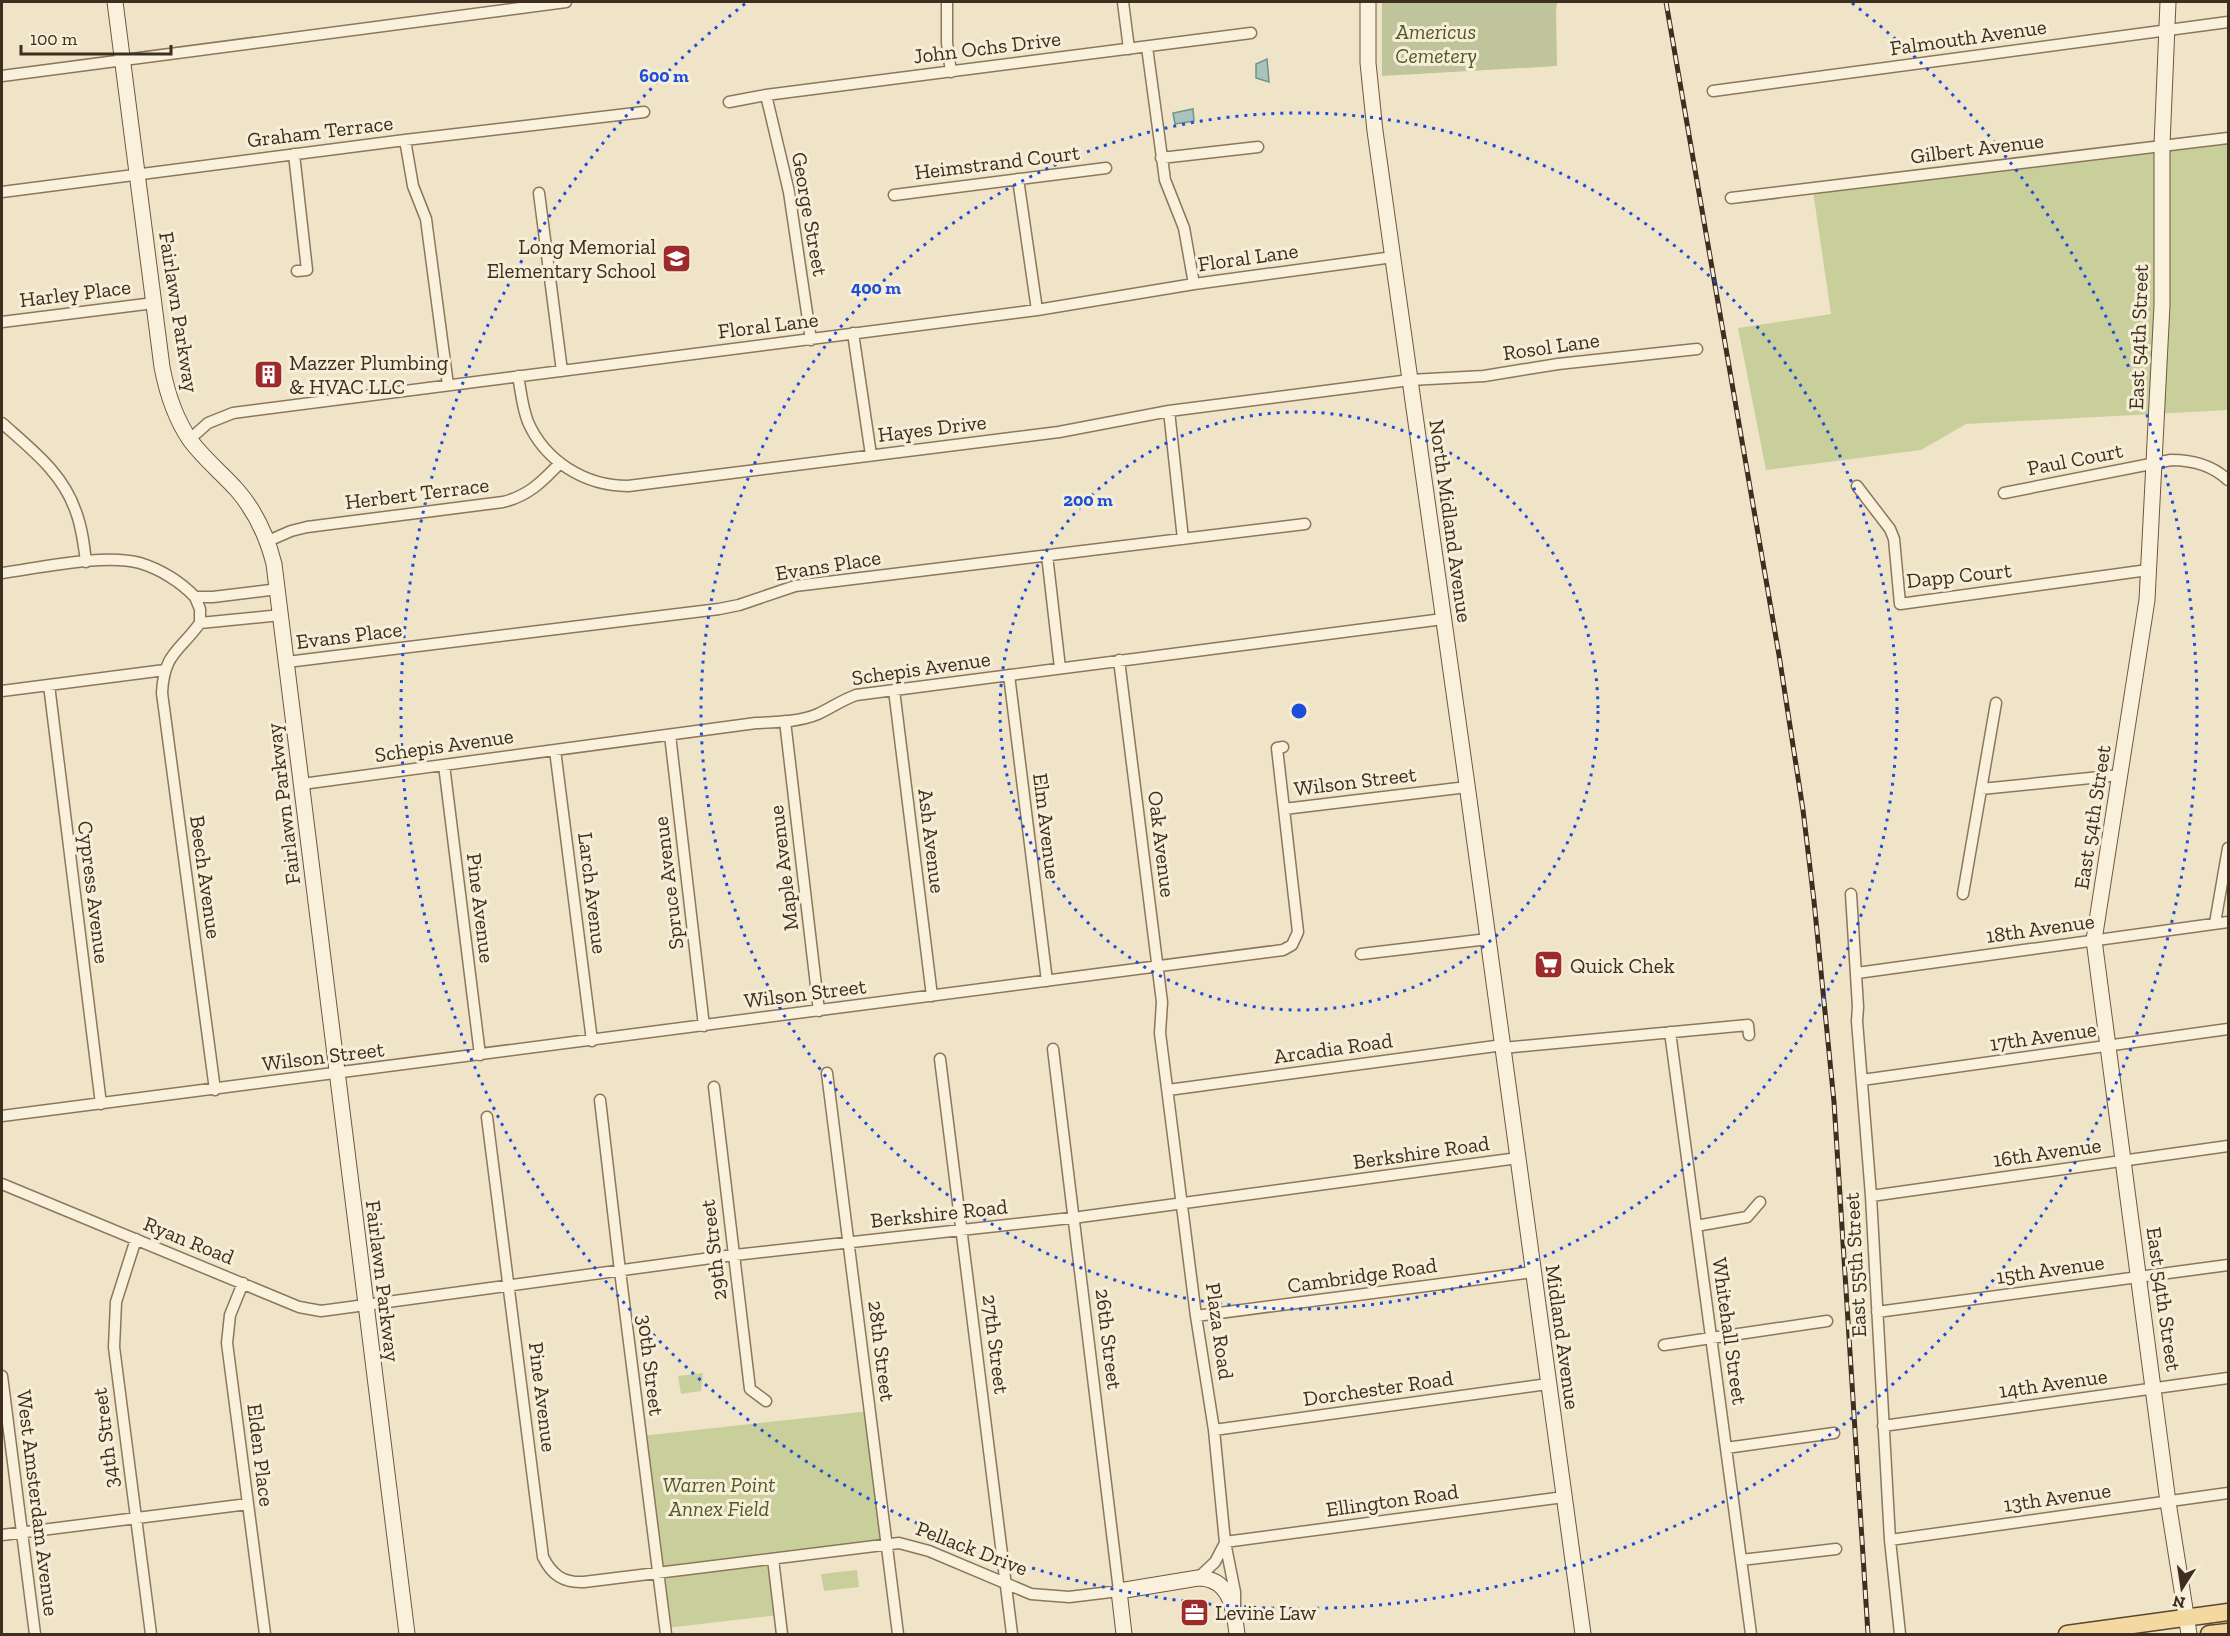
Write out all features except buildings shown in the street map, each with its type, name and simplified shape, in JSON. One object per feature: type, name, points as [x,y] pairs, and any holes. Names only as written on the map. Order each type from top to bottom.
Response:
[{"type":"main road","points":[[2067,1635],[2188,1626],[2229,1612]]},
{"type":"main road","points":[[2209,1635],[2229,1632]]},
{"type":"street","name":"Fairlawn Parkway","points":[[115,2],[166,388],[190,440],[250,506],[268,542],[274,564],[407,1635]]},
{"type":"street","points":[[2,76],[566,2]]},
{"type":"street","points":[[947,2],[947,43],[951,72]]},
{"type":"street","points":[[1124,2],[1129,49]]},
{"type":"street","name":"North Midland Avenue","points":[[1368,2],[1371,96],[1503,1047]]},
{"type":"street","name":"East 54th Street","points":[[2168,2],[2162,145],[2162,305],[2147,600],[2094,940],[2155,1388],[2168,1502],[2188,1626]]},
{"type":"street","name":"Falmouth Avenue","points":[[1713,91],[2229,22]]},
{"type":"street","name":"John Ochs Drive","points":[[729,102],[766,95],[1251,33]]},
{"type":"street","points":[[1147,47],[1161,158],[1170,196],[1184,228],[1194,284]]},
{"type":"street","name":"George Street","points":[[766,95],[789,192],[811,340]]},
{"type":"street","name":"Graham Terrace","points":[[2,192],[644,112]]},
{"type":"street","name":"Gilbert Avenue","points":[[1731,198],[2229,138]]},
{"type":"street","points":[[405,140],[413,186],[426,219],[448,385]]},
{"type":"street","points":[[1161,158],[1258,147]]},
{"type":"street","points":[[294,154],[307,270],[297,271]]},
{"type":"street","name":"Heimstrand Court","points":[[894,195],[1106,168]]},
{"type":"street","points":[[1018,179],[1037,310]]},
{"type":"street","points":[[539,193],[562,370]]},
{"type":"street","name":"Floral Lane","points":[[190,440],[208,423],[233,413],[1037,310],[1194,284],[1393,257]]},
{"type":"street","name":"Harley Place","points":[[2,321],[154,303]]},
{"type":"street","points":[[853,333],[871,455]]},
{"type":"street","name":"Rosol Lane","points":[[1410,380],[1484,376],[1558,364],[1697,349]]},
{"type":"street","name":"Hayes Drive","points":[[518,376],[528,421],[544,448],[560,463],[590,480],[628,486],[1059,432],[1169,411],[1410,380]]},
{"type":"street","points":[[1169,411],[1183,539]]},
{"type":"street","points":[[2,423],[60,480],[76,512],[86,562]]},
{"type":"street","name":"Paul Court","points":[[2004,493],[2171,460],[2197,462],[2210,467],[2229,480]]},
{"type":"street","name":"Herbert Terrace","points":[[268,542],[291,531],[307,527],[516,499],[539,485],[560,463]]},
{"type":"street","name":"Dapp Court","points":[[1857,486],[1894,538],[1900,604],[2148,570]]},
{"type":"street","name":"Evans Place","points":[[287,662],[719,609],[739,605],[795,586],[1305,524]]},
{"type":"street","points":[[1047,555],[1060,668]]},
{"type":"street","points":[[2,573],[86,562],[122,560],[141,563],[162,572],[195,597],[200,609],[200,623]]},
{"type":"street","points":[[195,597],[278,589]]},
{"type":"street","points":[[2,691],[165,670],[169,657],[200,623],[280,615]]},
{"type":"street","name":"Schepis Avenue","points":[[302,784],[785,721],[817,714],[856,695],[1443,619]]},
{"type":"street","name":"Oak Avenue","points":[[1119,660],[1162,1002],[1160,1033]]},
{"type":"street","name":"Beech Avenue","points":[[165,670],[162,693],[215,1090]]},
{"type":"street","name":"Elm Avenue","points":[[1009,675],[1047,981]]},
{"type":"street","name":"Cypress Avenue","points":[[49,685],[101,1104]]},
{"type":"street","name":"Ash Avenue","points":[[894,690],[932,996]]},
{"type":"street","points":[[1964,894],[1996,703]]},
{"type":"street","name":"Maple Avenue","points":[[785,721],[819,1011]]},
{"type":"street","name":"Spruce Avenue","points":[[670,735],[704,1026]]},
{"type":"street","points":[[1283,747],[1277,748],[1284,809]]},
{"type":"street","name":"Larch Avenue","points":[[555,750],[592,1041]]},
{"type":"street","name":"Pine Avenue","points":[[444,765],[480,1055]]},
{"type":"street","points":[[1981,789],[2120,775]]},
{"type":"street","name":"Wilson Street","points":[[2,1116],[1283,950],[1292,945],[1298,932],[1284,809],[1467,787]]},
{"type":"street","points":[[2216,923],[2229,848]]},
{"type":"street","name":"East 55th Street","points":[[1851,894],[1890,1540],[1900,1635]]},
{"type":"street","name":"18th Avenue","points":[[1857,973],[2229,921]]},
{"type":"street","points":[[1361,954],[1488,939]]},
{"type":"street","name":"Arcadia Road","points":[[1168,1090],[1503,1047],[1748,1025],[1749,1035]]},
{"type":"street","name":"17th Avenue","points":[[1862,1080],[2229,1029]]},
{"type":"street","name":"Whitehall Street","points":[[1670,1032],[1751,1635]]},
{"type":"street","name":"Plaza Road","points":[[1160,1033],[1214,1430],[1225,1542],[1235,1592],[1236,1628]]},
{"type":"street","name":"Midland Avenue","points":[[1503,1047],[1583,1635]]},
{"type":"street","name":"26th Street","points":[[1053,1049],[1124,1635]]},
{"type":"street","name":"27th Street","points":[[940,1059],[1012,1635]]},
{"type":"street","name":"28th Street","points":[[826,1073],[898,1635]]},
{"type":"street","name":"29th Street","points":[[714,1087],[750,1389],[766,1401]]},
{"type":"street","name":"30th Street","points":[[600,1100],[666,1635]]},
{"type":"street","name":"Pine Avenue","points":[[487,1117],[543,1557],[557,1577],[577,1582],[658,1572]]},
{"type":"street","name":"16th Avenue","points":[[1871,1196],[2229,1146]]},
{"type":"street","name":"Berkshire Road","points":[[365,1306],[733,1255],[1072,1217],[1518,1158]]},
{"type":"street","name":"Ryan Road","points":[[2,1184],[310,1310],[365,1306]]},
{"type":"street","points":[[1696,1226],[1747,1217],[1760,1202]]},
{"type":"street","name":"34th Street","points":[[136,1239],[121,1283],[114,1325],[114,1347],[150,1635]]},
{"type":"street","name":"15th Avenue","points":[[1877,1312],[2229,1264]]},
{"type":"street","name":"Cambridge Road","points":[[1197,1317],[1533,1272]]},
{"type":"street","name":"Elden Place","points":[[243,1283],[230,1315],[227,1343],[265,1635]]},
{"type":"street","points":[[1664,1345],[1827,1321]]},
{"type":"street","name":"West Amsterdam Avenue","points":[[2,1376],[35,1635]]},
{"type":"street","name":"14th Avenue","points":[[1883,1426],[2229,1378]]},
{"type":"street","name":"Dorchester Road","points":[[1214,1430],[1548,1384]]},
{"type":"street","points":[[1726,1448],[1834,1433]]},
{"type":"street","name":"13th Avenue","points":[[1890,1540],[2229,1493]]},
{"type":"street","name":"Ellington Road","points":[[1225,1542],[1564,1497]]},
{"type":"street","points":[[2,1534],[248,1504]]},
{"type":"street","points":[[1198,1578],[1215,1562],[1225,1542]]},
{"type":"street","name":"Pellack Drive","points":[[658,1572],[899,1543],[929,1551],[1031,1593],[1070,1597],[1198,1578]]},
{"type":"street","points":[[1741,1560],[1836,1549]]},
{"type":"street","points":[[773,1559],[782,1635]]},
{"type":"street","points":[[1198,1578],[1211,1578],[1221,1585],[1229,1598],[1236,1628]]},
{"type":"green space","name":"Americus Cemetery","points":[[1382,2],[1557,2],[1557,66],[1382,76]]},
{"type":"green space","points":[[2228,142],[2228,410],[1966,424],[1921,450],[1766,470],[1738,328],[1831,314],[1813,191]]},
{"type":"green space","points":[[703,1373],[701,1391],[681,1394],[678,1376]]},
{"type":"green space","name":"Warren Point Annex Field","points":[[870,1411],[888,1544],[773,1559],[780,1615],[666,1628],[641,1436]]},
{"type":"green space","points":[[857,1570],[859,1587],[824,1591],[821,1574]]},
{"type":"water","points":[[1267,59],[1269,82],[1256,78],[1256,64]]},
{"type":"water","points":[[1193,109],[1194,121],[1175,124],[1173,113]]},
{"type":"railway","points":[[1666,2],[1779,655],[1803,810],[1834,1102],[1868,1634]]},
{"type":"place","name":"Long Memorial Elementary School","points":[[677,258]]},
{"type":"place","name":"Mazzer Plumbing & HVAC LLC","points":[[268,374]]},
{"type":"place","name":"Quick Chek","points":[[1549,965]]},
{"type":"place","name":"Levine Law","points":[[1194,1612]]}]
